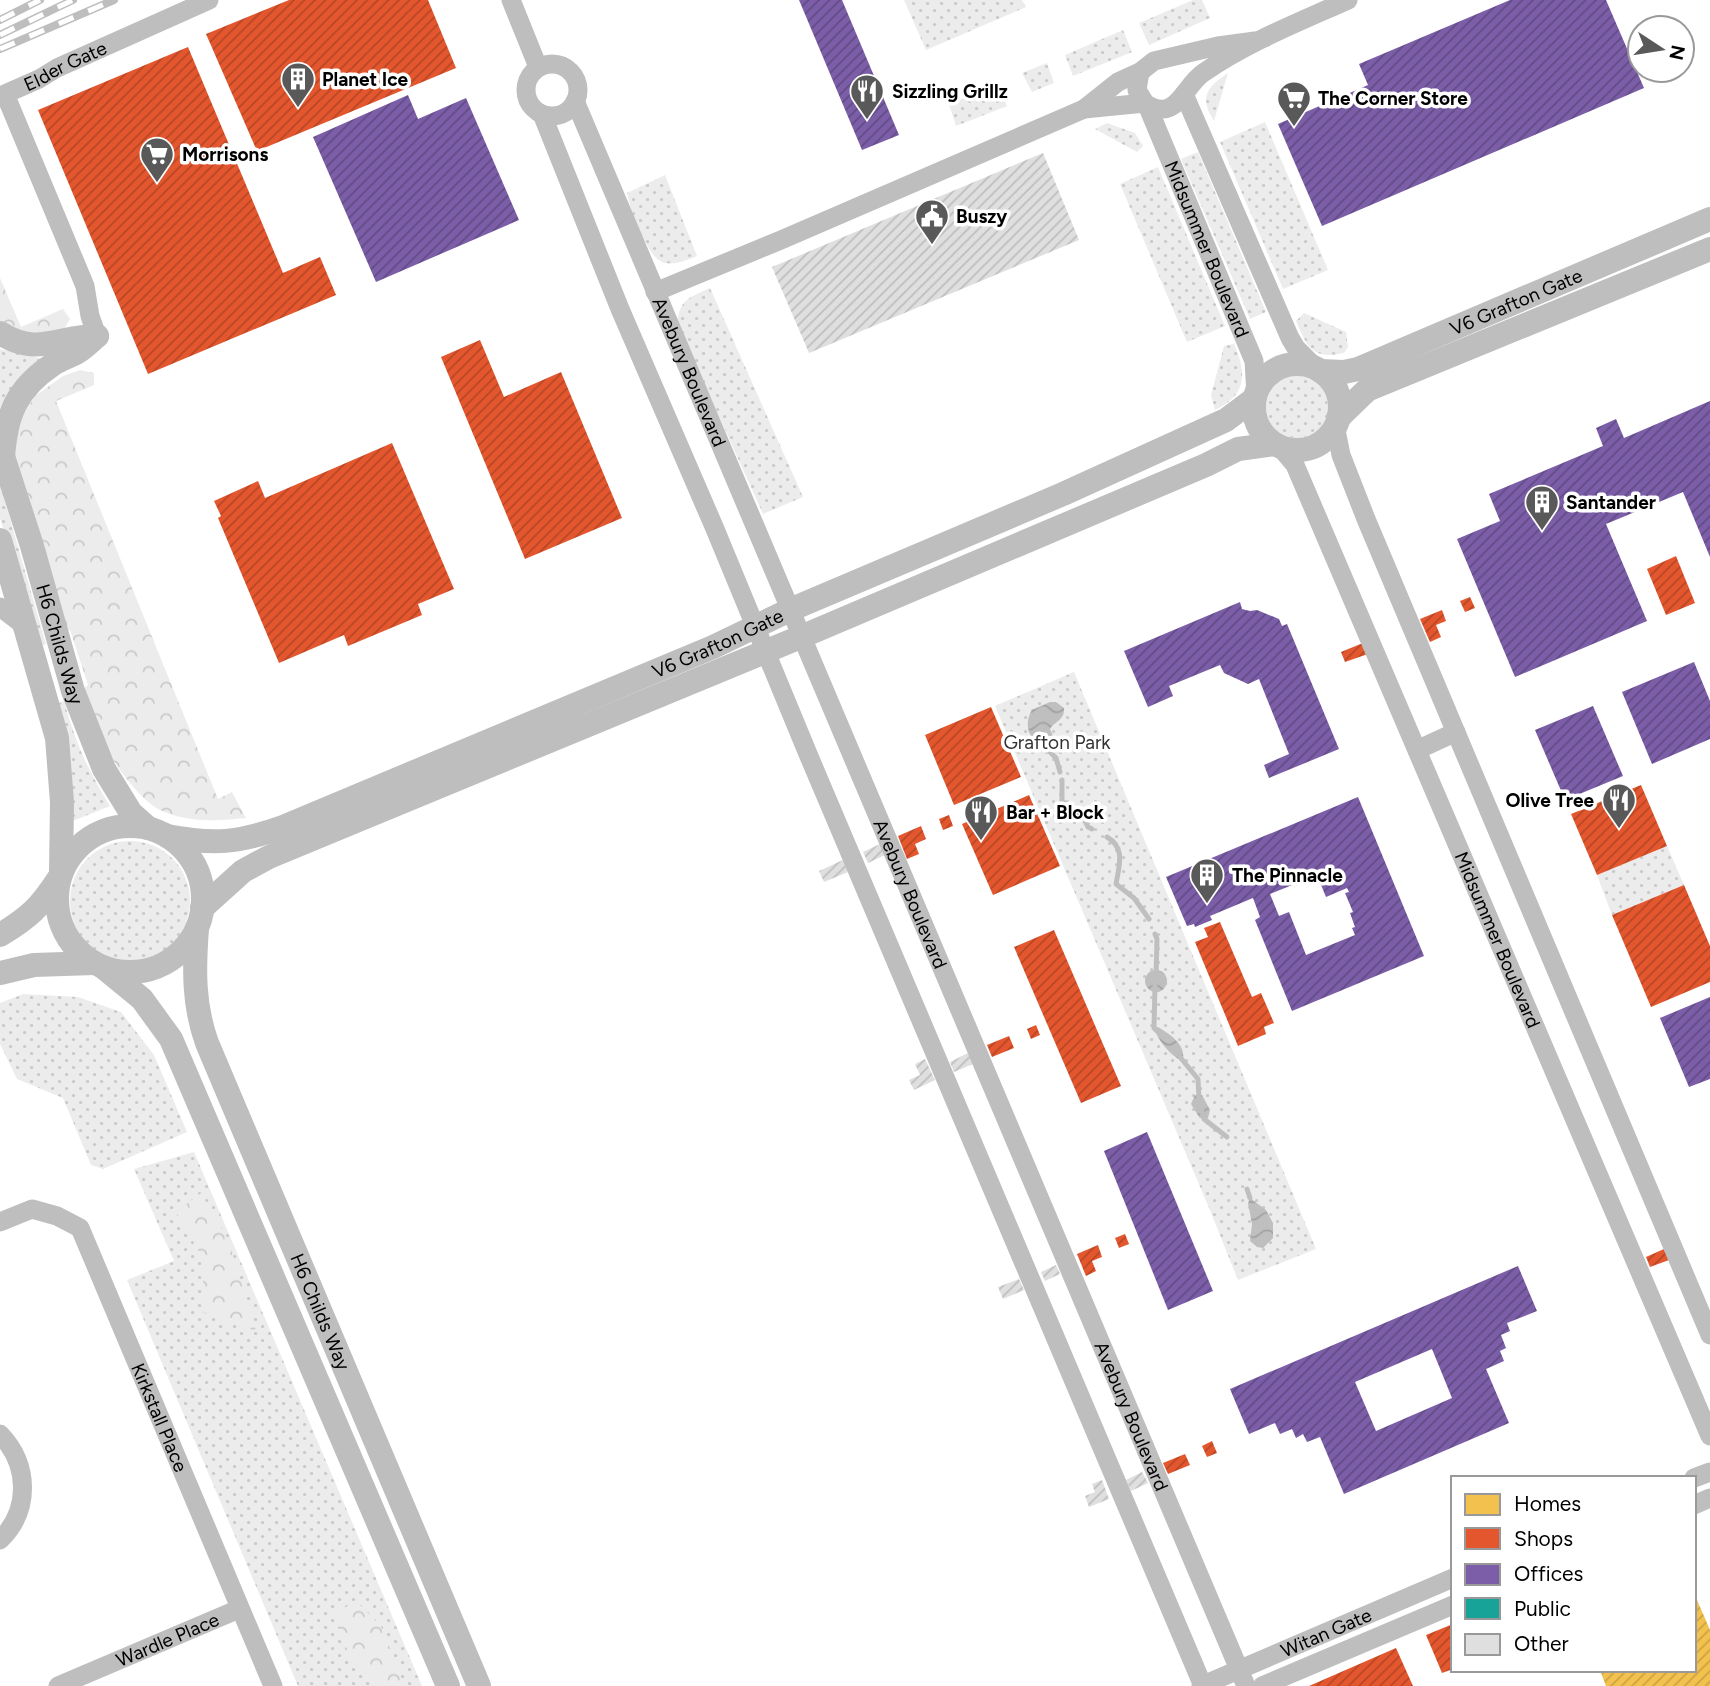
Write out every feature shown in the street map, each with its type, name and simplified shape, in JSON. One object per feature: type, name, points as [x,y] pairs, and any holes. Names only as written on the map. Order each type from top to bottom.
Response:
[{"type":"street","name":"Elder Gate","points":[[97,335],[90,316],[85,286],[5,94],[64,64],[209,0]]},
{"type":"street","points":[[511,0],[538,67]]},
{"type":"street","points":[[1084,109],[1146,104],[1155,108],[1167,108],[1177,103],[1201,74],[1255,41],[1348,0]]},
{"type":"street","points":[[655,292],[1084,109],[1118,82],[1140,72],[1149,64],[1218,46],[1255,41]]},
{"type":"street","points":[[1160,60],[1174,64],[1182,72],[1186,83],[1184,93],[1290,338],[1296,348],[1332,384],[1336,392],[1339,401],[1337,422],[1347,474],[1710,1335]]},
{"type":"street","points":[[552,63],[571,71],[578,88],[570,109],[552,116],[542,114],[529,102],[526,87],[531,74],[538,67],[552,63]]},
{"type":"street","points":[[1140,72],[1137,90],[1146,104]]},
{"type":"street","name":"Avebury Boulevard","points":[[575,101],[1242,1677]]},
{"type":"street","name":"Midsummer Boulevard","points":[[1146,104],[1251,352],[1255,370],[1255,397]]},
{"type":"street","name":"Avebury Boulevard","points":[[542,114],[620,309],[1203,1686]]},
{"type":"street","name":"V6 Grafton Gate","points":[[1318,370],[1344,372],[1358,369],[1710,219]]},
{"type":"street","name":"V6 Grafton Gate","points":[[1337,422],[1367,390],[1710,249]]},
{"type":"street","points":[[0,333],[16,343],[33,346],[78,336],[97,335]]},
{"type":"street","points":[[2,452],[5,429],[15,402],[30,381],[54,363],[79,352],[97,335]]},
{"type":"street","points":[[1318,370],[1302,365],[1273,371],[1262,382],[1255,397],[1254,408],[1258,425],[1277,445],[1289,449],[1312,447],[1322,442],[1337,422]]},
{"type":"street","name":"V6 Grafton Gate","points":[[717,658],[755,627],[792,609],[1063,494],[1226,420],[1255,397]]},
{"type":"street","name":"Midsummer Boulevard","points":[[1277,445],[1296,466],[1710,1436]]},
{"type":"street","name":"V6 Grafton Gate","points":[[157,832],[194,841],[220,843],[253,838],[717,658],[765,651],[803,636],[1238,449],[1277,445]]},
{"type":"street","name":"H6 Childs Way","points":[[2,452],[73,691],[104,769],[131,813],[157,832]]},
{"type":"street","name":"H6 Childs Way","points":[[0,540],[57,738],[62,802],[60,875]]},
{"type":"street","points":[[0,607],[29,636]]},
{"type":"street","name":"V6 Grafton Gate","points":[[200,918],[243,871],[269,857],[682,672]]},
{"type":"street","points":[[1417,750],[1456,732]]},
{"type":"street","points":[[119,794],[162,821],[183,828],[202,831],[283,827]]},
{"type":"street","points":[[0,935],[26,919],[43,902],[72,854],[87,839],[106,829],[127,825],[157,832],[184,849],[195,867],[202,887],[200,918],[185,947],[158,966],[125,972],[99,965],[34,965],[0,973]]},
{"type":"street","points":[[60,875],[56,897],[59,917],[66,935],[78,951],[99,965]]},
{"type":"street","name":"H6 Childs Way","points":[[200,918],[194,976],[196,1005],[207,1043],[479,1686]]},
{"type":"street","name":"H6 Childs Way","points":[[99,965],[142,999],[164,1028],[223,1159],[447,1686]]},
{"type":"street","name":"Kirkstall Place","points":[[0,1222],[32,1209],[57,1216],[80,1228],[273,1686]]},
{"type":"street","points":[[0,1434],[11,1445],[21,1465],[24,1488],[17,1518],[0,1540]]},
{"type":"street","name":"Witan Gate","points":[[1203,1686],[1242,1677],[1451,1579]]},
{"type":"street","name":"Witan Gate","points":[[1262,1686],[1451,1606]]},
{"type":"street","name":"Wardle Place","points":[[58,1686],[239,1609]]},
{"type":"green space","points":[[904,0],[1022,0],[1026,7],[926,50]]},
{"type":"green space","points":[[1193,0],[1202,0],[1210,18],[1149,45],[1139,23]]},
{"type":"green space","points":[[1123,30],[1132,52],[1073,76],[1065,55]]},
{"type":"green space","points":[[1047,63],[1054,83],[1032,92],[1022,73]]},
{"type":"green space","points":[[1228,73],[1214,121],[1209,113],[1207,94],[1214,83]]},
{"type":"green space","points":[[998,83],[1007,106],[956,126],[949,104]]},
{"type":"green space","points":[[1265,122],[1328,270],[1283,289],[1220,142]]},
{"type":"green space","points":[[1107,123],[1135,133],[1143,146],[1137,152],[1095,129]]},
{"type":"green space","points":[[1198,152],[1266,312],[1250,319],[1181,159]]},
{"type":"green space","points":[[1158,167],[1225,326],[1187,342],[1120,184]]},
{"type":"green space","points":[[665,175],[697,256],[676,263],[662,262],[652,253],[635,220],[627,193]]},
{"type":"green space","points":[[0,278],[21,327],[63,309],[70,319],[63,331],[30,335],[7,327],[0,321]]},
{"type":"green space","points":[[710,288],[803,497],[763,514],[678,325],[680,310],[686,300]]},
{"type":"green space","points":[[1304,313],[1346,332],[1348,347],[1344,353],[1325,355],[1312,349],[1296,321]]},
{"type":"green space","points":[[1234,344],[1241,364],[1239,390],[1226,404],[1215,410],[1211,395],[1224,346]]},
{"type":"green space","points":[[0,349],[44,359],[11,389],[0,408]]},
{"type":"green space","points":[[80,370],[94,373],[94,385],[56,401],[218,799],[232,792],[246,818],[192,819],[160,810],[144,798],[121,772],[95,725],[83,689],[88,685],[70,630],[63,632],[12,453],[24,414],[35,396],[63,376]]},
{"type":"green space","points":[[1297,376],[1309,378],[1319,385],[1326,395],[1326,419],[1319,429],[1309,436],[1297,438],[1285,436],[1275,429],[1268,419],[1266,407],[1268,395],[1275,385],[1285,378]]},
{"type":"green space","points":[[0,484],[46,644],[38,647],[0,518]]},
{"type":"green space","name":"Grafton Park","points":[[1074,672],[1316,1249],[1238,1280],[995,706]]},
{"type":"green space","points":[[64,701],[83,755],[110,806],[73,821],[56,704]]},
{"type":"green space","points":[[130,841],[153,846],[172,859],[185,878],[190,901],[185,924],[172,943],[153,956],[130,961],[107,956],[88,943],[75,924],[70,901],[75,878],[88,859],[107,846]]},
{"type":"green space","points":[[1667,846],[1684,885],[1612,915],[1597,875]]},
{"type":"green space","points":[[23,994],[78,997],[121,1012],[154,1055],[187,1132],[103,1169],[91,1165],[63,1098],[17,1079],[0,1044],[0,1003]]},
{"type":"green space","points":[[194,1152],[422,1686],[298,1686],[127,1280],[174,1261],[134,1169]]},
{"type":"green space","points":[[201,1193],[228,1239],[256,1331],[202,1312],[204,1260],[176,1212]]},
{"type":"green space","points":[[356,1601],[381,1626],[404,1686],[373,1686],[349,1655],[334,1614]]},
{"type":"water","points":[[1056,702],[1064,708],[1064,712],[1050,729],[1053,736],[1051,745],[1043,748],[1031,736],[1028,721],[1032,710]]},
{"type":"water","points":[[1156,970],[1166,977],[1167,981],[1160,991],[1156,992],[1146,985],[1145,981],[1152,971]]},
{"type":"water","points":[[1158,1027],[1180,1045],[1183,1061],[1162,1043],[1154,1028]]},
{"type":"water","points":[[1195,1095],[1202,1095],[1210,1110],[1208,1118],[1199,1117],[1191,1104]]},
{"type":"water","points":[[1250,1198],[1266,1210],[1273,1223],[1273,1238],[1263,1248],[1250,1241]]},
{"type":"building: Homes","points":[[1696,1598],[1710,1630],[1710,1686],[1606,1686],[1601,1672],[1696,1672]]},
{"type":"building: Shops","name":"Planet Ice","points":[[289,0],[428,0],[456,68],[257,151],[206,34]]},
{"type":"building: Shops","name":"Morrisons","points":[[188,47],[283,273],[320,257],[336,295],[148,374],[38,110]]},
{"type":"building: Shops","points":[[480,340],[504,397],[561,372],[622,518],[525,559],[441,357]]},
{"type":"building: Shops","points":[[392,443],[454,589],[418,604],[422,615],[348,646],[344,635],[279,663],[218,518],[221,516],[214,501],[258,481],[265,498]]},
{"type":"building: Shops","points":[[1676,556],[1695,603],[1666,615],[1647,569]]},
{"type":"building: Shops","points":[[1470,597],[1475,608],[1465,612],[1460,601]]},
{"type":"building: Shops","points":[[1442,610],[1446,621],[1436,625],[1441,637],[1430,642],[1420,619]]},
{"type":"building: Shops","points":[[1363,643],[1368,654],[1345,662],[1341,652]]},
{"type":"building: Shops","points":[[991,707],[1021,777],[954,805],[925,735]]},
{"type":"building: Shops","name":"Olive Tree","points":[[1641,785],[1667,846],[1597,875],[1571,814]]},
{"type":"building: Shops","points":[[1029,795],[1060,866],[993,895],[962,824]]},
{"type":"building: Shops","points":[[949,815],[953,826],[943,830],[939,819]]},
{"type":"building: Shops","points":[[921,826],[926,839],[915,844],[919,854],[907,859],[898,836]]},
{"type":"building: Shops","points":[[1684,885],[1710,946],[1710,982],[1651,1007],[1612,915]]},
{"type":"building: Shops","points":[[1220,922],[1252,997],[1261,993],[1274,1023],[1264,1027],[1266,1034],[1238,1046],[1195,942],[1208,937],[1204,928]]},
{"type":"building: Shops","points":[[1054,930],[1121,1086],[1081,1103],[1014,947]]},
{"type":"building: Shops","points":[[1036,1025],[1040,1035],[1031,1039],[1027,1029]]},
{"type":"building: Shops","points":[[1009,1036],[1014,1048],[992,1057],[987,1045]]},
{"type":"building: Shops","points":[[1125,1234],[1129,1244],[1119,1248],[1115,1238]]},
{"type":"building: Shops","points":[[1098,1245],[1102,1257],[1092,1261],[1096,1271],[1086,1276],[1077,1254]]},
{"type":"building: Shops","points":[[1664,1249],[1669,1260],[1650,1267],[1646,1257]]},
{"type":"building: Shops","points":[[1212,1441],[1217,1453],[1207,1457],[1202,1446]]},
{"type":"building: Shops","points":[[1185,1454],[1190,1465],[1168,1474],[1163,1463]]},
{"type":"building: Shops","points":[[1451,1625],[1451,1670],[1442,1673],[1426,1635]]},
{"type":"building: Shops","points":[[1396,1648],[1413,1686],[1309,1686]]},
{"type":"building: Offices","points":[[799,0],[842,0],[899,135],[862,150]]},
{"type":"building: Offices","points":[[1510,0],[1606,0],[1626,46],[1626,84],[1642,84],[1644,88],[1322,226],[1278,124],[1368,85],[1359,64]]},
{"type":"building: Offices","points":[[408,95],[418,119],[466,98],[519,220],[376,282],[313,137]]},
{"type":"building: Offices","name":"Santander","points":[[1710,401],[1710,557],[1683,492],[1606,524],[1647,621],[1515,677],[1457,539],[1500,521],[1489,494],[1603,446],[1596,428],[1616,419],[1624,438]]},
{"type":"building: Offices","points":[[1240,602],[1242,609],[1257,610],[1279,619],[1282,626],[1287,624],[1339,749],[1269,778],[1264,765],[1289,754],[1259,679],[1248,684],[1224,673],[1220,665],[1169,686],[1173,696],[1148,707],[1124,651]]},
{"type":"building: Offices","points":[[1694,662],[1710,701],[1710,739],[1652,764],[1622,692]]},
{"type":"building: Offices","points":[[1593,706],[1623,776],[1565,800],[1535,730]]},
{"type":"building: Offices","name":"The Pinnacle","points":[[1358,797],[1424,956],[1292,1011],[1255,920],[1260,917],[1253,898],[1210,916],[1212,920],[1195,927],[1194,924],[1187,926],[1166,877]],"holes":[[[1317,875],[1326,897],[1347,888],[1349,892],[1345,893],[1353,912],[1350,913],[1355,935],[1306,955],[1289,912],[1279,916],[1270,894]]]},
{"type":"building: Offices","points":[[1710,997],[1710,1079],[1689,1087],[1660,1018]]},
{"type":"building: Offices","points":[[1147,1132],[1213,1291],[1168,1310],[1104,1151]]},
{"type":"building: Offices","points":[[1518,1266],[1537,1311],[1507,1323],[1510,1331],[1501,1335],[1506,1348],[1500,1351],[1504,1361],[1486,1369],[1509,1423],[1344,1494],[1320,1437],[1307,1442],[1303,1434],[1296,1438],[1292,1429],[1280,1434],[1275,1423],[1249,1434],[1230,1389]],"holes":[[[1432,1349],[1452,1398],[1376,1431],[1355,1382]]]},
{"type":"building: Public","name":"Buszy","points":[[988,197],[1006,241],[876,296],[858,252]]},
{"type":"building: Other","points":[[1043,153],[1079,240],[809,353],[772,267]]},
{"type":"building: Other","points":[[880,844],[885,855],[868,863],[863,852]]},
{"type":"building: Other","points":[[843,860],[848,872],[824,882],[819,871]]},
{"type":"building: Other","points":[[968,1053],[973,1064],[954,1072],[950,1062]]},
{"type":"building: Other","points":[[925,1059],[935,1080],[914,1090],[909,1080],[920,1075],[915,1064]]},
{"type":"building: Other","points":[[1056,1265],[1060,1274],[1045,1281],[1041,1272]]},
{"type":"building: Other","points":[[1019,1279],[1024,1290],[1003,1299],[998,1287]]},
{"type":"building: Other","points":[[1142,1472],[1148,1483],[1131,1491],[1126,1480]]},
{"type":"building: Other","points":[[1102,1480],[1109,1499],[1089,1507],[1085,1496],[1095,1492],[1092,1484]]},
{"type":"waterway","points":[[1047,749],[1056,758],[1060,772]]},
{"type":"waterway","points":[[1062,780],[1062,801],[1083,817],[1092,829]]},
{"type":"waterway","points":[[1107,837],[1113,841],[1119,852],[1116,884],[1134,898],[1149,919]]},
{"type":"waterway","points":[[1155,934],[1156,977]]},
{"type":"waterway","points":[[1155,986],[1154,1028],[1157,1031]]},
{"type":"waterway","points":[[1180,1057],[1198,1079],[1199,1099]]},
{"type":"waterway","points":[[1202,1112],[1204,1119],[1227,1137]]},
{"type":"waterway","points":[[1247,1189],[1250,1198]]},
{"type":"railway","points":[[0,20],[40,0]]},
{"type":"railway","points":[[0,35],[73,0]]},
{"type":"railway","points":[[0,49],[114,0]]},
{"type":"place","name":"Planet Ice","points":[[298,109]]},
{"type":"place","name":"Sizzling Grillz","points":[[867,121]]},
{"type":"place","name":"The Corner Store","points":[[1294,128]]},
{"type":"place","name":"Morrisons","points":[[157,184]]},
{"type":"place","name":"Buszy","points":[[932,246]]},
{"type":"place","name":"Santander","points":[[1542,532]]},
{"type":"place","name":"Olive Tree","points":[[1619,830]]},
{"type":"place","name":"Bar + Block","points":[[981,842]]},
{"type":"place","name":"The Pinnacle","points":[[1207,905]]}]
